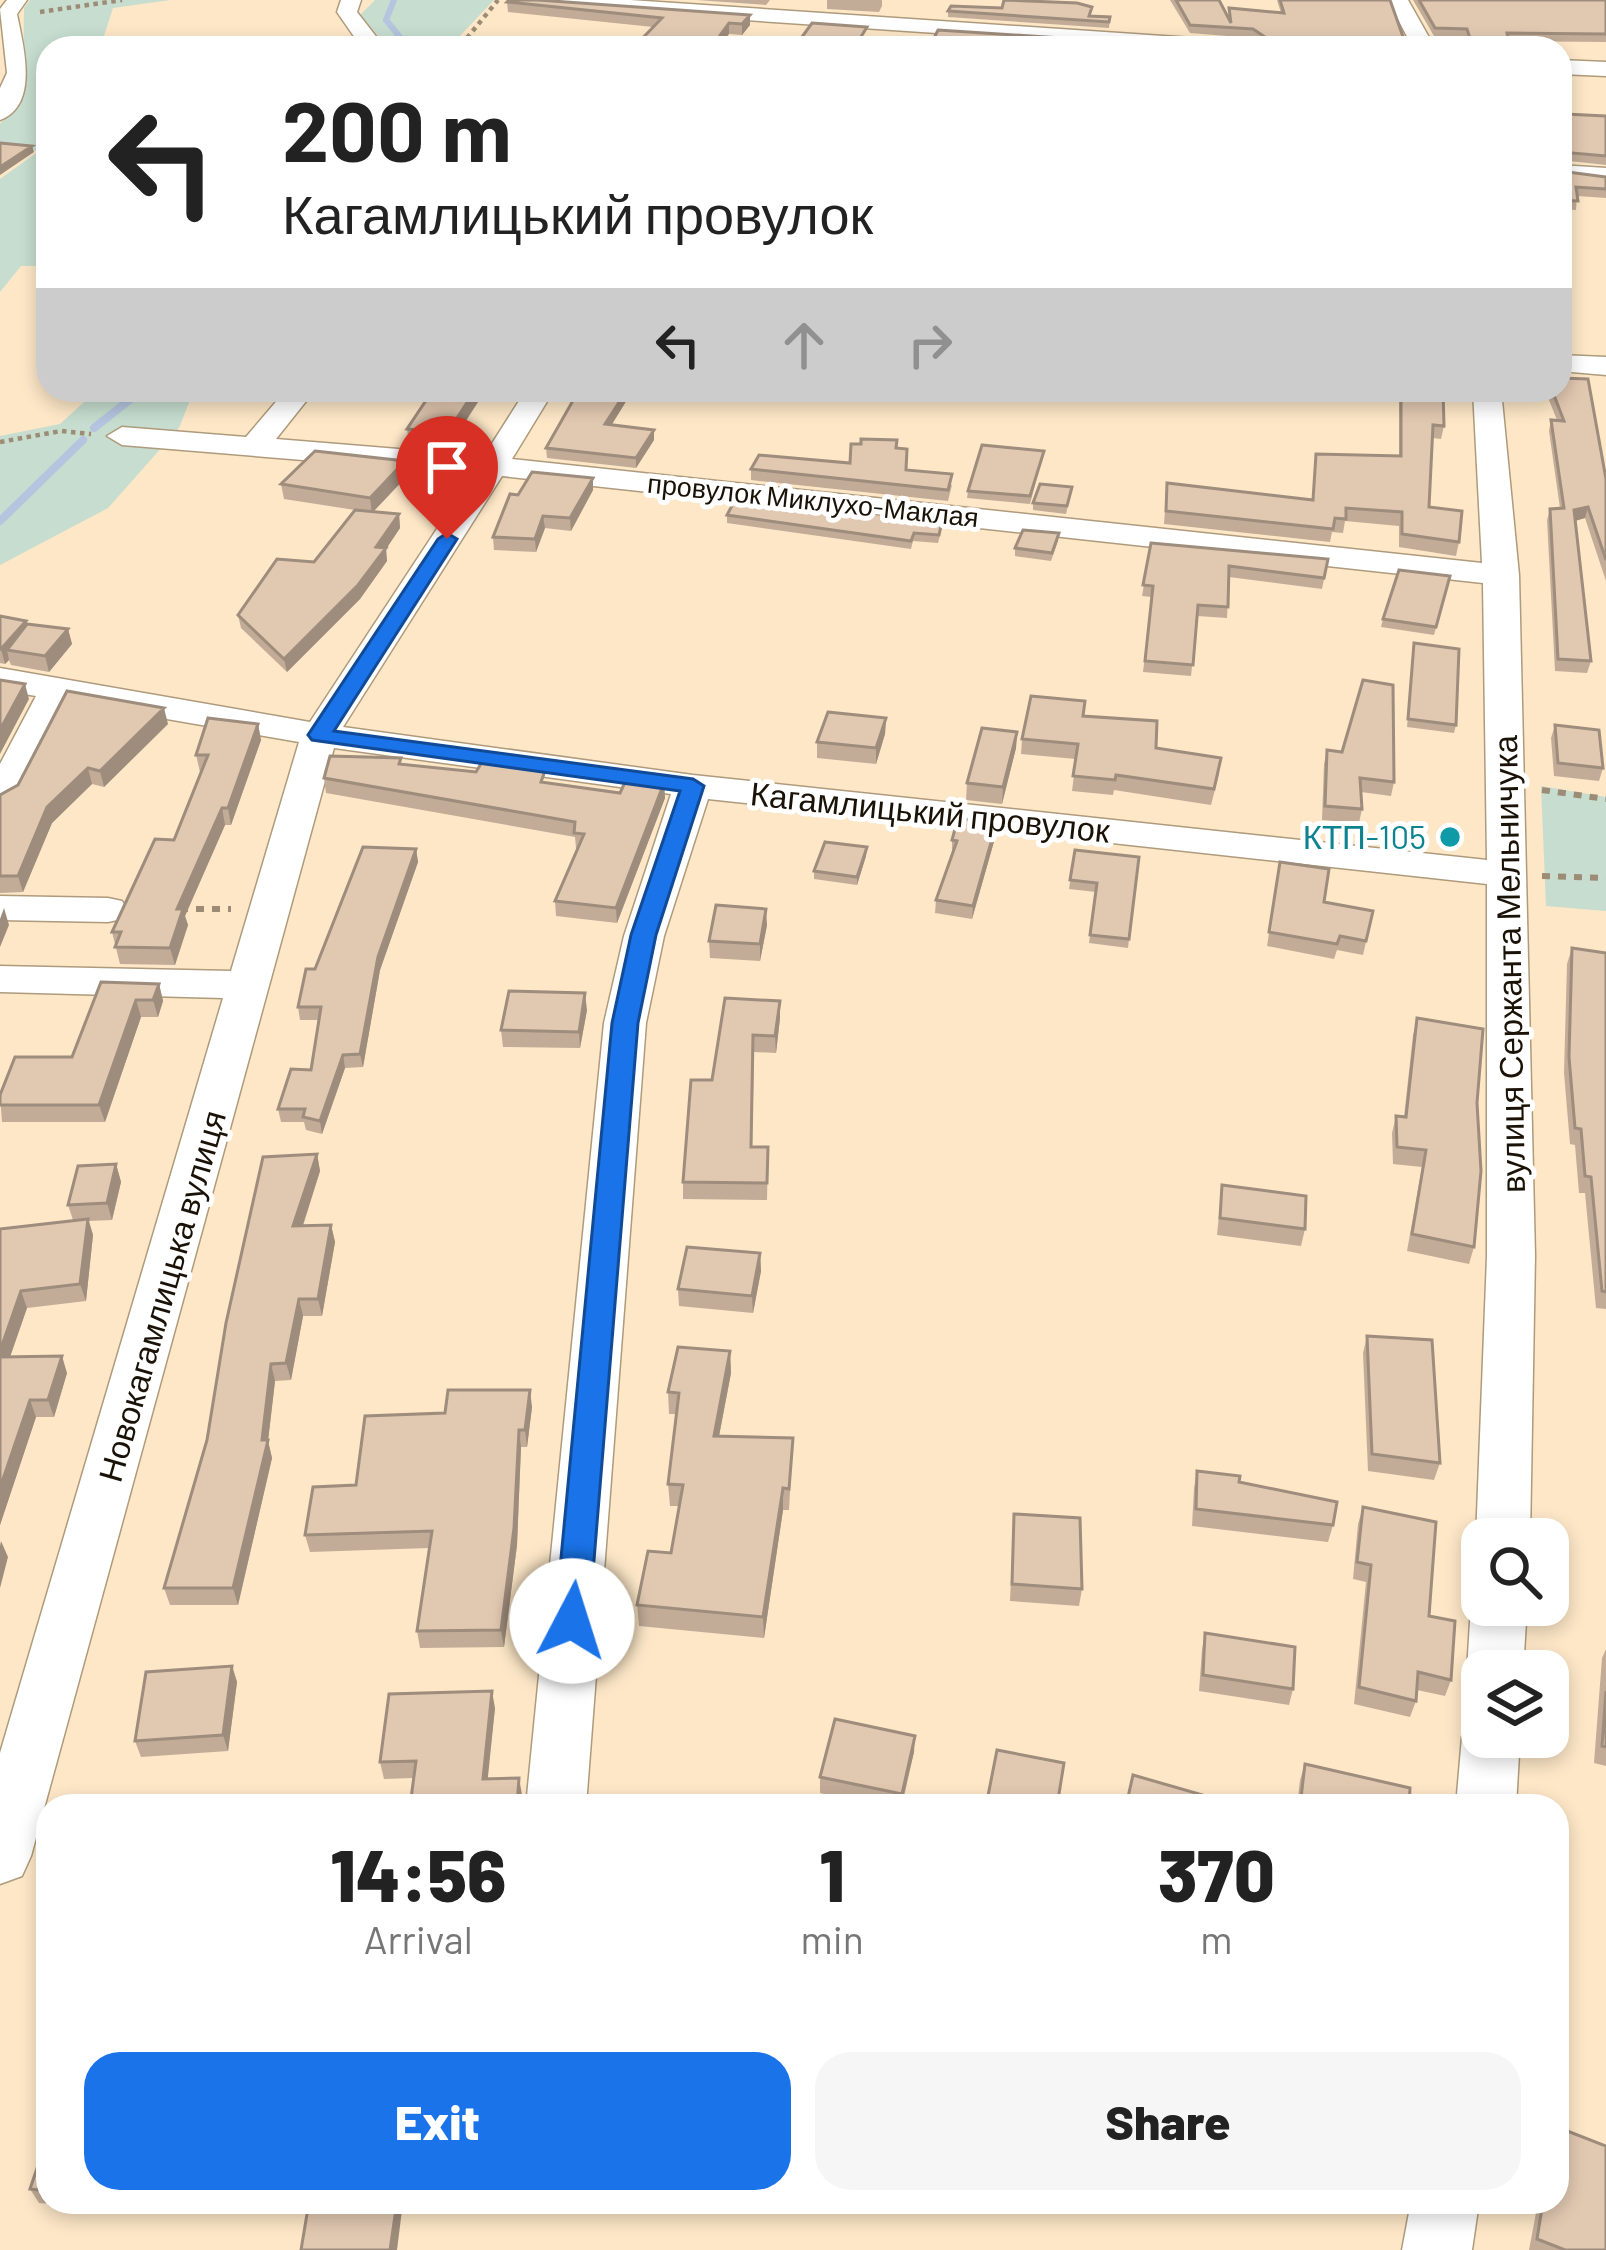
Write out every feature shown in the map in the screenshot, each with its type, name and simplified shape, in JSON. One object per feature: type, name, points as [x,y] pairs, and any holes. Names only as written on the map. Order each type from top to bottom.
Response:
[{"type":"street","points":[[351,0],[347,12],[360,36]]},
{"type":"street","points":[[538,0],[1066,36]]},
{"type":"street","points":[[1399,0],[1418,36]]},
{"type":"street","points":[[0,113],[9,68],[8,7]]},
{"type":"street","points":[[1572,68],[1606,69]]},
{"type":"street","points":[[1572,173],[1606,175]]},
{"type":"street","points":[[1572,364],[1606,366]]},
{"type":"street","points":[[254,447],[292,402]]},
{"type":"street","name":"Новокагамлицька вулиця","points":[[0,1856],[320,735],[532,402]]},
{"type":"street","name":"вулиця Сержанта Мельничука","points":[[1488,402],[1503,575],[1514,1366],[1504,1518]]},
{"type":"street","name":"провулок Миклухо-Маклая","points":[[122,436],[492,466],[1503,575]]},
{"type":"street","name":"Кагамлицький провулок","points":[[0,679],[320,735],[693,786],[1507,874]]},
{"type":"street","points":[[0,800],[58,690]]},
{"type":"street","points":[[559,1794],[625,1023],[644,935],[693,786]]},
{"type":"street","points":[[0,908],[108,910]]},
{"type":"street","points":[[0,979],[252,986]]},
{"type":"street","points":[[1487,1794],[1489,1758]]},
{"type":"street","points":[[1437,2250],[1443,2214]]},
{"type":"path","points":[[8,7],[122,0]]},
{"type":"path","points":[[469,36],[498,0]]},
{"type":"path","points":[[0,442],[61,431]]},
{"type":"path","points":[[1506,787],[1606,799]]},
{"type":"path","points":[[1507,874],[1606,878]]},
{"type":"path","points":[[108,910],[274,908]]},
{"type":"green space","points":[[30,0],[170,0],[113,8],[104,36],[36,36],[36,151],[0,147],[0,124],[23,98],[24,8]]},
{"type":"green space","points":[[375,0],[494,0],[460,36],[378,36],[360,15]]},
{"type":"green space","points":[[36,153],[36,266],[21,266],[0,292],[0,179]]},
{"type":"green space","points":[[84,402],[189,402],[179,428],[108,508],[0,565],[0,436],[60,424]]},
{"type":"green space","points":[[1541,786],[1606,797],[1606,911],[1546,906]]},
{"type":"building","points":[[538,0],[750,15],[742,24],[729,23],[720,36],[645,36],[662,18],[507,2]]},
{"type":"building","points":[[1004,0],[1077,3],[1092,7],[1089,16],[1110,17],[1109,22],[948,11],[951,6],[1002,8]]},
{"type":"building","points":[[1176,0],[1219,0],[1231,23],[1229,8],[1284,13],[1280,0],[1390,0],[1403,36],[1264,36],[1253,29],[1190,25]]},
{"type":"building","points":[[1419,0],[1606,0],[1606,34],[1469,36],[1467,29],[1435,28]]},
{"type":"building","points":[[812,23],[867,27],[861,36],[803,36]]},
{"type":"building","points":[[938,30],[1030,36],[935,36]]},
{"type":"building","points":[[1572,114],[1606,116],[1606,156],[1572,153]]},
{"type":"building","points":[[0,143],[32,146],[0,167]]},
{"type":"building","points":[[1572,173],[1606,177],[1606,189],[1576,187],[1578,201],[1572,201]]},
{"type":"building","points":[[1572,378],[1588,379],[1606,479],[1606,560],[1588,507],[1574,510],[1591,661],[1558,659],[1550,509],[1564,508],[1551,420],[1564,421],[1557,402],[1572,402]]},
{"type":"building","points":[[425,402],[467,402],[448,432],[407,429]]},
{"type":"building","points":[[572,402],[619,402],[605,424],[654,430],[636,458],[546,448]]},
{"type":"building","points":[[1401,402],[1443,402],[1444,426],[1433,425],[1429,507],[1462,511],[1459,542],[1402,534],[1402,512],[1346,508],[1346,519],[1335,518],[1333,529],[1166,511],[1167,483],[1313,500],[1316,454],[1401,456]]},
{"type":"building","points":[[861,439],[897,440],[896,448],[907,449],[906,470],[952,474],[948,490],[751,469],[759,455],[850,463],[851,444],[861,444]]},
{"type":"building","points":[[982,445],[1044,451],[1030,496],[968,491]]},
{"type":"building","points":[[315,451],[405,461],[370,498],[281,484]]},
{"type":"building","points":[[532,472],[593,478],[570,518],[543,516],[535,539],[493,537],[510,494],[518,495]]},
{"type":"building","points":[[1040,484],[1072,487],[1067,506],[1033,503]]},
{"type":"building","points":[[736,498],[942,521],[939,535],[914,533],[911,541],[727,515]]},
{"type":"building","points":[[355,510],[399,514],[376,547],[386,548],[358,585],[284,659],[238,615],[277,559],[314,562]]},
{"type":"building","points":[[1023,530],[1059,533],[1052,553],[1015,548]]},
{"type":"building","points":[[1151,543],[1328,559],[1324,578],[1229,566],[1228,607],[1198,605],[1193,665],[1145,661],[1153,586],[1143,585]]},
{"type":"building","points":[[1399,570],[1450,576],[1436,627],[1383,619]]},
{"type":"building","points":[[0,616],[26,621],[1,649],[0,648]]},
{"type":"building","points":[[27,624],[68,629],[45,656],[7,650]]},
{"type":"building","points":[[1414,643],[1459,649],[1456,725],[1408,719]]},
{"type":"building","points":[[0,680],[25,684],[0,730]]},
{"type":"building","points":[[1363,680],[1393,685],[1394,782],[1360,778],[1362,809],[1325,806],[1327,750],[1342,752]]},
{"type":"building","points":[[67,691],[164,708],[100,771],[88,768],[47,807],[18,876],[0,876],[0,795],[18,785]]},
{"type":"building","points":[[1031,696],[1085,701],[1083,716],[1157,721],[1156,748],[1221,758],[1214,789],[1116,775],[1115,780],[1073,776],[1078,744],[1022,739]]},
{"type":"building","points":[[828,712],[886,718],[876,748],[817,742]]},
{"type":"building","points":[[208,718],[258,724],[228,808],[222,808],[177,909],[183,909],[170,948],[115,947],[121,932],[112,932],[155,839],[174,840],[208,755],[196,755]]},
{"type":"building","points":[[1555,725],[1599,730],[1603,768],[1558,763]]},
{"type":"building","points":[[982,728],[1017,732],[1003,787],[967,783]]},
{"type":"building","points":[[330,756],[401,758],[399,764],[476,772],[482,762],[546,768],[541,782],[620,793],[627,778],[664,783],[616,908],[555,901],[584,834],[574,833],[575,822],[324,778]]},
{"type":"building","points":[[958,818],[996,825],[973,906],[936,900],[957,841],[952,840]]},
{"type":"building","points":[[825,842],[867,847],[857,877],[814,871]]},
{"type":"building","points":[[363,847],[416,849],[378,957],[360,1054],[343,1055],[320,1121],[303,1117],[305,1109],[278,1109],[291,1069],[311,1070],[321,1007],[298,1007],[306,969],[315,969]]},
{"type":"building","points":[[1075,850],[1139,857],[1129,939],[1090,935],[1097,883],[1070,880]]},
{"type":"building","points":[[1280,862],[1329,869],[1324,902],[1373,911],[1366,941],[1340,936],[1337,944],[1269,932]]},
{"type":"building","points":[[716,905],[766,909],[760,944],[709,941]]},
{"type":"building","points":[[1572,948],[1606,953],[1606,1292],[1602,1291],[1591,1177],[1585,1176],[1581,1129],[1575,1128],[1569,1057]]},
{"type":"building","points":[[101,982],[159,984],[153,1000],[136,1000],[99,1105],[0,1105],[15,1057],[72,1057]]},
{"type":"building","points":[[509,991],[585,993],[579,1032],[501,1030]]},
{"type":"building","points":[[725,998],[780,1001],[775,1036],[753,1035],[751,1147],[768,1147],[767,1183],[683,1182],[691,1080],[712,1080]]},
{"type":"building","points":[[1417,1018],[1483,1029],[1477,1103],[1481,1171],[1474,1247],[1412,1234],[1426,1150],[1397,1147],[1396,1116],[1406,1117]]},
{"type":"building","points":[[317,1154],[293,1226],[331,1225],[318,1299],[299,1299],[286,1363],[271,1364],[262,1440],[268,1440],[233,1588],[164,1588],[207,1440],[226,1323],[263,1157]]},
{"type":"building","points":[[116,1164],[107,1203],[68,1205],[78,1166]]},
{"type":"building","points":[[1222,1185],[1306,1196],[1305,1229],[1220,1218]]},
{"type":"building","points":[[88,1219],[80,1284],[21,1291],[0,1351],[0,1229]]},
{"type":"building","points":[[687,1247],[760,1253],[752,1296],[678,1289]]},
{"type":"building","points":[[1367,1336],[1432,1340],[1440,1463],[1372,1454]]},
{"type":"building","points":[[678,1347],[730,1351],[714,1436],[793,1438],[789,1489],[783,1488],[763,1617],[637,1605],[648,1551],[671,1553],[683,1485],[668,1484],[679,1393],[668,1392]]},
{"type":"building","points":[[62,1356],[48,1400],[30,1400],[0,1488],[0,1357]]},
{"type":"building","points":[[448,1390],[530,1390],[525,1430],[519,1430],[514,1528],[501,1630],[417,1631],[432,1531],[305,1535],[313,1487],[356,1485],[365,1416],[445,1413]]},
{"type":"building","points":[[1197,1471],[1240,1476],[1239,1482],[1337,1502],[1333,1525],[1196,1509]]},
{"type":"building","points":[[1363,1507],[1436,1522],[1429,1616],[1455,1621],[1451,1680],[1418,1672],[1416,1701],[1359,1687],[1371,1565],[1357,1562]]},
{"type":"building","points":[[1014,1514],[1080,1518],[1082,1589],[1012,1584]]},
{"type":"building","points":[[1205,1633],[1295,1647],[1293,1689],[1203,1675]]},
{"type":"building","points":[[232,1666],[223,1735],[135,1741],[146,1672]]},
{"type":"building","points":[[492,1691],[483,1779],[519,1778],[518,1794],[412,1794],[416,1761],[380,1762],[389,1694]]},
{"type":"building","points":[[1606,1691],[1606,1747],[1602,1746]]},
{"type":"building","points":[[835,1719],[915,1736],[902,1794],[820,1777]]},
{"type":"building","points":[[997,1750],[1064,1763],[1059,1794],[988,1794]]},
{"type":"building","points":[[1305,1764],[1410,1788],[1410,1794],[1301,1794]]},
{"type":"building","points":[[1133,1775],[1199,1794],[1129,1794]]},
{"type":"building","points":[[1569,2132],[1606,2146],[1606,2250],[1565,2250],[1537,2239],[1541,2214],[1569,2214]]},
{"type":"building","points":[[307,2214],[395,2214],[390,2250],[301,2250]]},
{"type":"waterway","points":[[394,0],[386,20],[399,36]]},
{"type":"waterway","points":[[94,428],[127,402]]},
{"type":"waterway","points":[[0,521],[83,440]]},
{"type":"place","name":"КТП-105","points":[[1450,837]]},
{"type":"route","points":[[447,539],[357,685],[320,735],[693,786],[644,935],[625,1023],[572,1621]]}]
